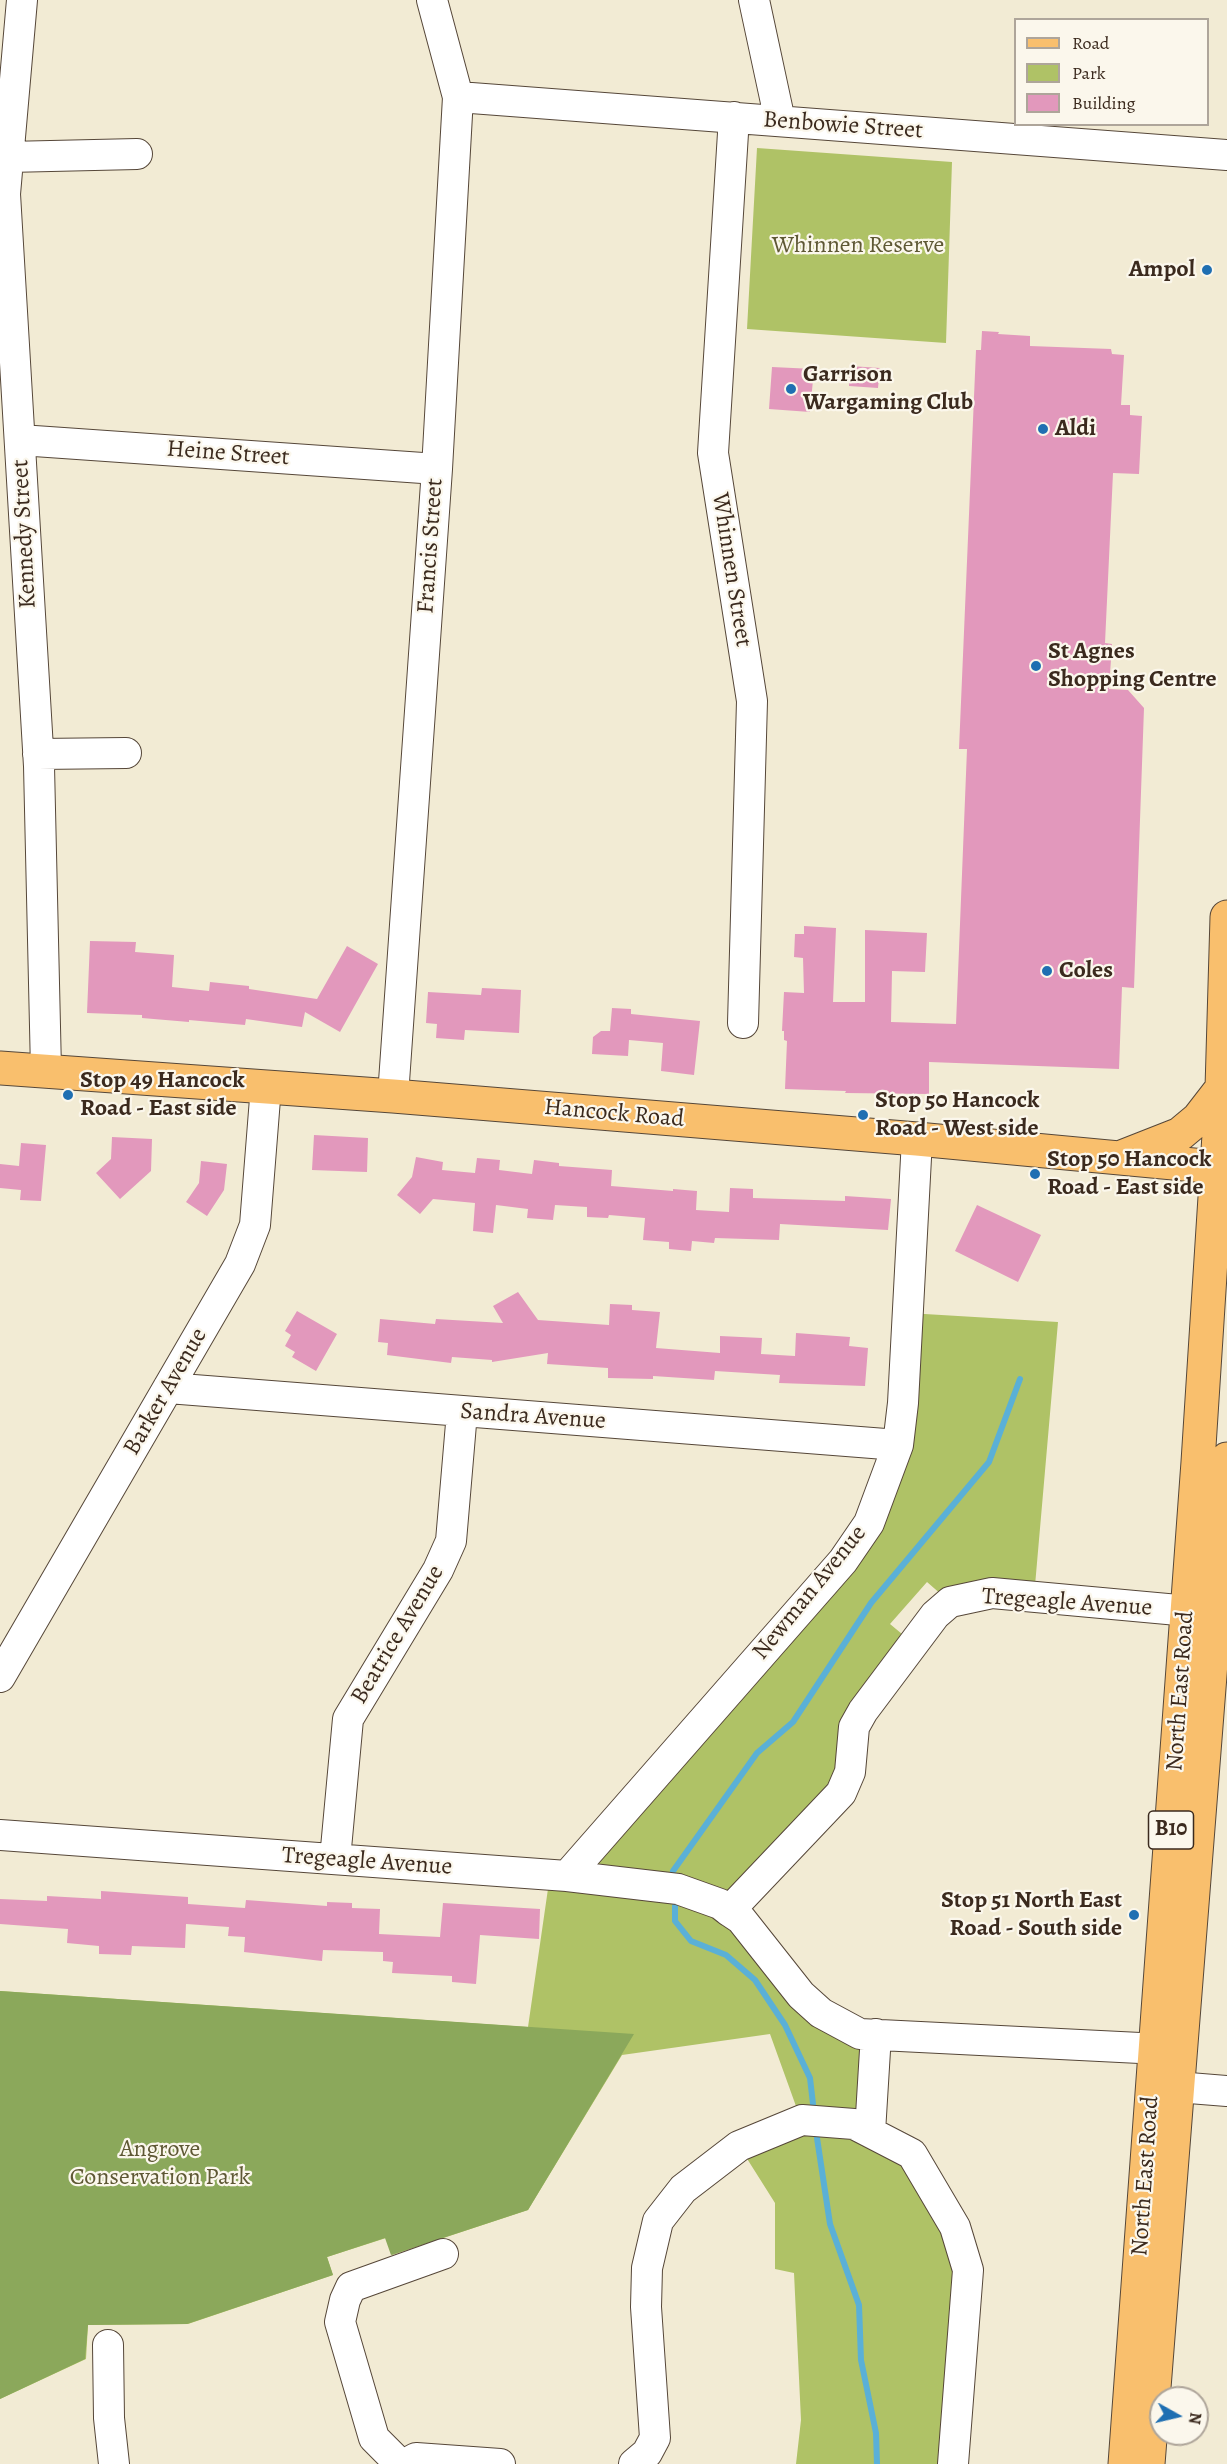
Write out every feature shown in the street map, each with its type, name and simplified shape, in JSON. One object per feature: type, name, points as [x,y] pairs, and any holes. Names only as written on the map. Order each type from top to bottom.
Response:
[{"type":"main road","name":"North East Road","points":[[1148,2464],[1167,2050],[1200,1612],[1220,1462],[1221,1088],[1227,918]]},
{"type":"main road","name":"Hancock Road","points":[[0,1068],[393,1096],[917,1139],[1222,1168]]},
{"type":"main road","points":[[1114,1159],[1179,1134],[1198,1119],[1221,1088]]},
{"type":"main road","name":"North East Road","points":[[1125,2464],[1165,2086]]},
{"type":"street","name":"Francis Street","points":[[393,1096],[437,469],[458,97],[432,0]]},
{"type":"street","points":[[754,0],[780,121]]},
{"type":"street","name":"Kennedy Street","points":[[14,10],[5,194],[38,754],[46,1070]]},
{"type":"street","name":"Benbowie Street","points":[[458,97],[1227,155]]},
{"type":"street","name":"Whinnen Street","points":[[734,117],[713,453],[752,701],[743,1023]]},
{"type":"street","points":[[8,157],[137,154]]},
{"type":"street","name":"Heine Street","points":[[20,440],[437,469]]},
{"type":"street","points":[[38,754],[126,753]]},
{"type":"street","name":"Barker Avenue","points":[[0,1677],[240,1264],[255,1225],[266,1086]]},
{"type":"street","name":"Newman Avenue","points":[[567,1876],[843,1561],[869,1523],[898,1445],[903,1403],[917,1139]]},
{"type":"street","name":"Sandra Avenue","points":[[168,1388],[898,1445]]},
{"type":"street","name":"Beatrice Avenue","points":[[334,1859],[348,1719],[438,1570],[452,1541],[462,1412]]},
{"type":"street","name":"Tregeagle Avenue","points":[[729,1911],[841,1793],[850,1772],[854,1727],[863,1711],[935,1615],[950,1602],[992,1593],[1200,1612]]},
{"type":"street","name":"Tregeagle Avenue","points":[[0,1835],[567,1876],[678,1889],[720,1904],[741,1919],[801,1995],[821,2013],[860,2034],[1167,2050]]},
{"type":"street","points":[[870,2132],[876,2034]]},
{"type":"street","points":[[1165,2086],[1227,2091]]},
{"type":"street","points":[[644,2460],[656,2438],[646,2307],[647,2268],[658,2220],[683,2189],[739,2146],[802,2120],[854,2124],[912,2154],[955,2227],[968,2270],[953,2464]]},
{"type":"street","points":[[443,2253],[351,2287],[340,2322],[375,2438],[402,2464],[416,2458],[500,2464]]},
{"type":"street","points":[[108,2345],[109,2418],[114,2464]]},
{"type":"green space","name":"Whinnen Reserve","points":[[757,148],[952,162],[946,343],[747,329]]},
{"type":"green space","points":[[908,1313],[1058,1322],[1034,1597],[950,1602],[927,1582],[890,1624],[914,1644],[863,1711],[850,1772],[729,1911],[859,2034],[870,2132],[912,2154],[955,2227],[953,2464],[796,2464],[801,2420],[794,2273],[775,2269],[775,2203],[739,2146],[801,2120],[770,2034],[622,2055],[528,2210],[392,2255],[386,2238],[327,2257],[333,2275],[188,2324],[88,2325],[86,2359],[0,2399],[0,1991],[528,2027],[550,1875],[869,1523]]},
{"type":"green space","name":"Angrove Conservation Park","points":[[0,1991],[634,2034],[528,2210],[391,2255],[385,2238],[327,2257],[333,2275],[187,2324],[88,2325],[85,2359],[0,2399]]},
{"type":"building","name":"St Agnes Shopping Centre","points":[[982,331],[1030,336],[1030,346],[1111,349],[1112,354],[1124,355],[1121,405],[1130,405],[1130,415],[1142,416],[1139,474],[1113,473],[1105,643],[1112,644],[1109,689],[1128,690],[1144,708],[1134,988],[1122,987],[1119,1069],[929,1062],[929,1094],[845,1093],[846,1091],[785,1089],[787,1041],[784,1040],[784,1031],[782,1031],[784,992],[804,993],[803,958],[794,957],[795,934],[804,934],[804,926],[836,928],[833,1002],[865,1002],[865,930],[927,933],[925,972],[892,971],[891,1022],[956,1024],[967,749],[959,749],[976,350],[981,350]]},
{"type":"building","points":[[850,366],[880,368],[878,388],[849,386]]},
{"type":"building","name":"Garrison Wargaming Club","points":[[772,367],[814,369],[810,412],[769,409]]},
{"type":"building","points":[[90,941],[136,942],[135,952],[174,955],[172,987],[209,991],[210,982],[249,986],[249,989],[317,999],[347,946],[378,964],[340,1032],[305,1012],[302,1027],[246,1019],[245,1025],[189,1020],[189,1022],[142,1018],[142,1015],[87,1013]]},
{"type":"building","points":[[482,988],[521,990],[519,1033],[465,1030],[464,1040],[436,1038],[437,1024],[426,1023],[428,992],[481,995]]},
{"type":"building","points":[[612,1008],[631,1009],[631,1014],[700,1021],[694,1075],[661,1071],[663,1043],[629,1040],[628,1056],[592,1054],[593,1037],[601,1031],[610,1031]]},
{"type":"building","points":[[314,1135],[368,1138],[367,1172],[312,1170]]},
{"type":"building","points":[[112,1137],[152,1139],[151,1171],[120,1199],[96,1173],[111,1159]]},
{"type":"building","points":[[21,1143],[46,1145],[41,1201],[20,1200],[21,1190],[0,1188],[0,1164],[19,1166]]},
{"type":"building","points":[[416,1157],[443,1162],[442,1170],[475,1173],[477,1158],[500,1160],[499,1170],[532,1174],[534,1160],[559,1163],[559,1166],[612,1170],[611,1186],[697,1191],[696,1210],[729,1212],[730,1188],[753,1189],[753,1198],[845,1201],[845,1196],[891,1199],[888,1230],[780,1224],[779,1240],[715,1238],[714,1243],[692,1241],[691,1251],[669,1249],[669,1242],[643,1240],[645,1218],[609,1215],[608,1218],[587,1217],[587,1207],[555,1205],[553,1220],[527,1218],[528,1209],[496,1205],[493,1233],[473,1231],[475,1203],[433,1199],[420,1214],[397,1195],[412,1177]]},
{"type":"building","points":[[201,1161],[227,1164],[224,1190],[207,1216],[186,1202],[199,1183]]},
{"type":"building","points":[[977,1205],[1041,1235],[1018,1282],[955,1251]]},
{"type":"building","points":[[518,1292],[538,1320],[609,1325],[610,1304],[632,1305],[632,1310],[660,1312],[656,1348],[720,1353],[720,1336],[762,1338],[761,1354],[795,1356],[796,1333],[850,1337],[849,1346],[868,1348],[865,1386],[779,1383],[780,1375],[715,1371],[714,1380],[653,1376],[653,1379],[608,1378],[608,1368],[547,1364],[548,1353],[492,1362],[492,1360],[452,1357],[451,1363],[387,1355],[388,1343],[378,1342],[380,1319],[435,1324],[436,1319],[503,1323],[493,1306]]},
{"type":"building","points":[[297,1311],[337,1334],[316,1371],[292,1357],[295,1352],[285,1346],[291,1335],[285,1331]]},
{"type":"building","points":[[101,1891],[188,1897],[188,1904],[245,1908],[246,1900],[327,1906],[327,1902],[352,1903],[352,1908],[380,1909],[379,1934],[440,1937],[443,1903],[540,1909],[539,1939],[480,1935],[476,1984],[452,1982],[452,1976],[392,1973],[393,1962],[383,1961],[383,1952],[323,1950],[322,1961],[244,1952],[245,1937],[228,1936],[229,1927],[186,1924],[185,1948],[132,1946],[131,1955],[99,1954],[99,1946],[67,1943],[68,1929],[0,1924],[0,1899],[47,1901],[47,1896],[101,1899]]},
{"type":"waterway","points":[[673,1871],[757,1753],[793,1722],[871,1603],[989,1462],[1020,1379]]},
{"type":"waterway","points":[[675,1906],[675,1921],[691,1941],[726,1955],[755,1980],[785,2025],[810,2078],[813,2104]]},
{"type":"waterway","points":[[817,2138],[830,2224],[859,2305],[861,2360],[876,2433],[877,2464]]},
{"type":"place","name":"Ampol","points":[[1207,270]]},
{"type":"place","name":"Garrison Wargaming Club","points":[[791,389]]},
{"type":"place","name":"Aldi","points":[[1043,429]]},
{"type":"place","name":"St Agnes Shopping Centre","points":[[1036,666]]},
{"type":"place","name":"Coles","points":[[1047,971]]},
{"type":"place","name":"Stop 49 Hancock Road - East side","points":[[68,1095]]},
{"type":"place","name":"Stop 50 Hancock Road - West side","points":[[863,1115]]},
{"type":"place","name":"Stop 50 Hancock Road - East side","points":[[1035,1174]]},
{"type":"place","name":"Stop 51 North East Road - South side","points":[[1134,1915]]}]
